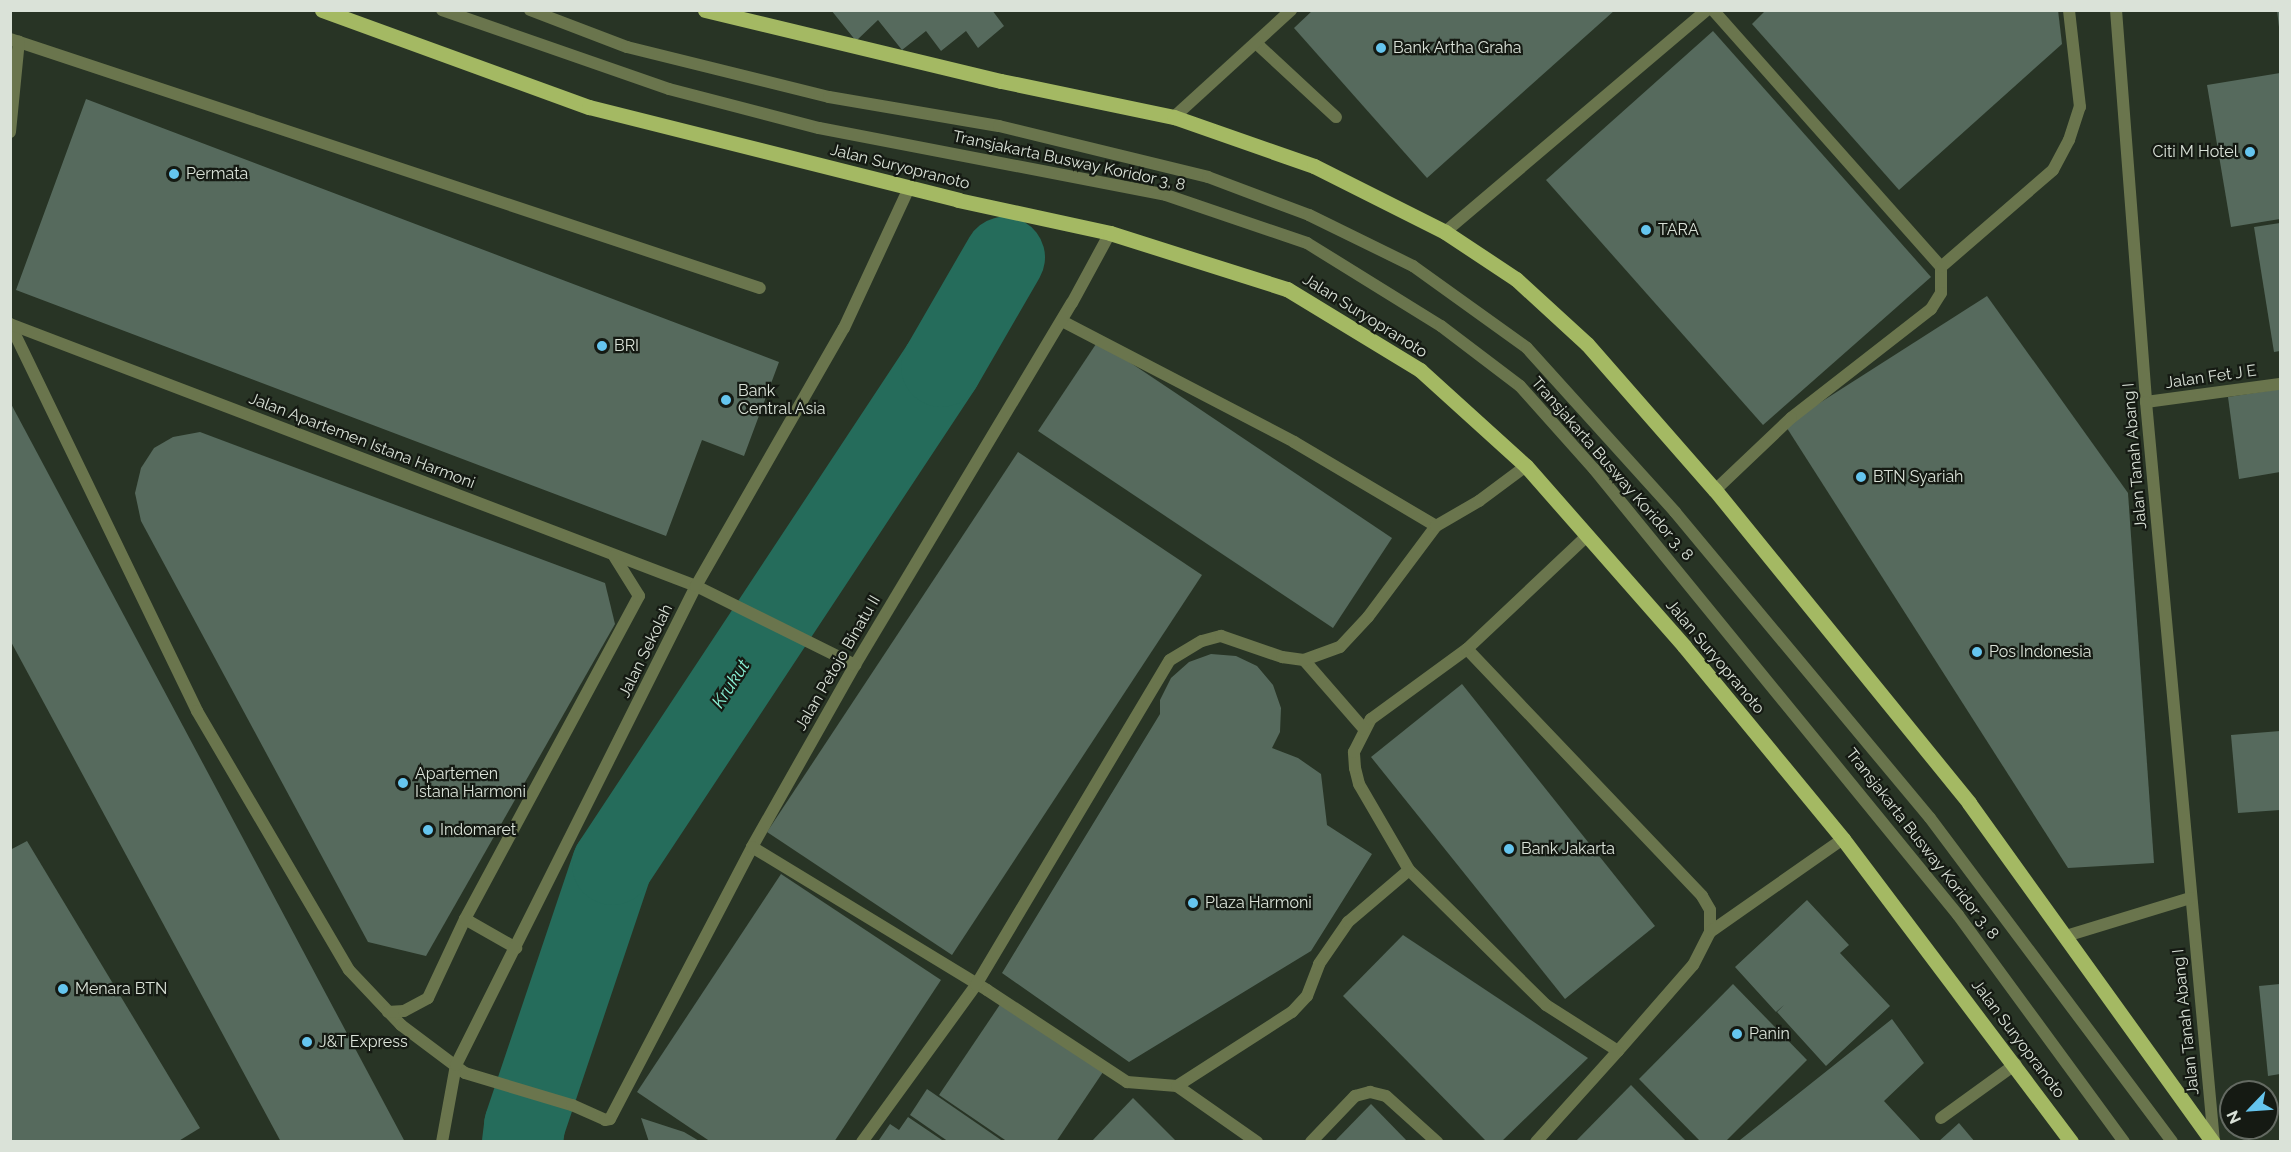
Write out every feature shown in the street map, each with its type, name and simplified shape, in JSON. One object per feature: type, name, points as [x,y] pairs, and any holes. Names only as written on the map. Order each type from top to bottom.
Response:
[{"type":"main road","name":"Jalan Suryopranoto","points":[[322,10],[589,107],[958,200],[1110,233],[1287,289],[1420,370],[1526,465],[1588,535],[1843,839],[2016,1064],[2071,1142]]},
{"type":"main road","points":[[705,10],[1001,81],[1174,117],[1314,166],[1445,232],[1516,279],[1587,344],[1715,490],[1969,803],[2214,1142]]},
{"type":"street","name":"Transjakarta Busway Koridor 3, 8","points":[[442,10],[669,89],[807,125],[1166,195],[1307,243],[1441,326],[1520,386],[1594,469],[1958,915],[2124,1142]]},
{"type":"street","name":"Transjakarta Busway Koridor 3, 8","points":[[530,10],[627,47],[795,88],[999,126],[1208,177],[1309,215],[1413,266],[1527,348],[1675,512],[1930,818],[2172,1142]]},
{"type":"street","points":[[1174,117],[1291,10]]},
{"type":"street","points":[[1445,232],[1707,10]]},
{"type":"street","points":[[1713,10],[1941,267],[1941,293],[1930,309],[1791,418],[1715,490]]},
{"type":"street","points":[[1941,267],[2053,171],[2080,107],[2069,10]]},
{"type":"street","name":"Jalan Tanah Abang I","points":[[2116,10],[2146,402],[2214,1142]]},
{"type":"street","points":[[10,132],[15,40],[760,288]]},
{"type":"street","points":[[1256,43],[1336,117]]},
{"type":"street","name":"Jalan Sekolah","points":[[442,1142],[456,1065],[699,588],[844,328],[909,188]]},
{"type":"street","name":"Jalan Petojo Binatu II","points":[[456,1065],[480,1080],[578,1107],[602,1119],[610,1119],[752,847],[855,665],[1062,321],[1110,233]]},
{"type":"street","points":[[1062,321],[1294,442],[1436,526]]},
{"type":"street","points":[[10,324],[196,711],[349,970],[388,1012],[456,1065]]},
{"type":"street","name":"Jalan Apartemen Istana Harmoni","points":[[10,324],[699,588],[855,665]]},
{"type":"street","name":"Jalan Fet J E","points":[[2146,402],[2280,384]]},
{"type":"street","points":[[862,1142],[976,985],[1170,660],[1202,641],[1221,636],[1282,657],[1304,660],[1340,647],[1368,617],[1436,526],[1479,501],[1526,465]]},
{"type":"street","points":[[1588,535],[1467,649],[1371,719],[1354,752],[1359,784],[1409,870],[1546,1005],[1618,1051]]},
{"type":"street","points":[[388,1012],[404,1011],[428,998],[465,919],[639,596],[631,578],[612,554]]},
{"type":"street","points":[[1467,649],[1702,896],[1710,910],[1710,932],[1693,965],[1536,1142]]},
{"type":"street","points":[[1304,660],[1364,729]]},
{"type":"street","points":[[1710,932],[1843,839]]},
{"type":"street","points":[[752,847],[976,985],[1127,1082],[1177,1086],[1257,1142]]},
{"type":"street","points":[[1177,1086],[1292,1012],[1307,996],[1319,964],[1348,922],[1409,870]]},
{"type":"street","points":[[2066,936],[2190,898]]},
{"type":"street","points":[[465,919],[516,948]]},
{"type":"street","points":[[1941,1118],[2016,1064]]},
{"type":"street","points":[[1311,1142],[1355,1096],[1370,1092],[1386,1096],[1437,1142]]},
{"type":"building","points":[[831,10],[992,10],[1004,26],[978,48],[966,31],[941,51],[926,31],[902,50],[878,20],[856,41]]},
{"type":"building","points":[[1313,10],[1615,10],[1427,178],[1294,28]]},
{"type":"building","points":[[1766,10],[2058,10],[2062,44],[1899,190],[1752,24]]},
{"type":"building","points":[[2277,10],[2280,10],[2280,27],[2279,27]]},
{"type":"building","points":[[1713,31],[1931,277],[1763,425],[1546,180]]},
{"type":"building","name":"Citi M Hotel","points":[[2280,73],[2280,219],[2231,227],[2207,85]]},
{"type":"building","points":[[86,99],[779,362],[744,456],[702,440],[666,536],[16,290]]},
{"type":"building","points":[[2280,223],[2280,351],[2274,352],[2254,227]]},
{"type":"building","points":[[1987,296],[2128,493],[2154,863],[2068,868],[1785,425]]},
{"type":"building","points":[[1098,341],[1392,538],[1333,628],[1038,431]]},
{"type":"building","points":[[2280,389],[2280,472],[2239,479],[2228,397]]},
{"type":"building","points":[[10,402],[405,1142],[281,1142],[10,640]]},
{"type":"building","name":"Apartemen Istana Harmoni","points":[[200,432],[605,583],[615,624],[426,956],[368,942],[141,521],[135,493],[141,468],[154,448],[173,437]]},
{"type":"building","points":[[1018,452],[1202,575],[952,955],[767,832]]},
{"type":"building","name":"Plaza Harmoni","points":[[1211,654],[1236,656],[1257,666],[1273,685],[1281,708],[1280,732],[1272,748],[1298,758],[1321,774],[1327,825],[1372,854],[1311,951],[1129,1062],[1002,973],[1160,714],[1160,700],[1171,678],[1189,662]]},
{"type":"building","points":[[1462,684],[1655,926],[1565,999],[1371,757]]},
{"type":"building","points":[[2280,731],[2280,810],[2238,813],[2231,735]]},
{"type":"building","name":"Menara BTN","points":[[27,841],[200,1128],[177,1142],[10,1142],[10,850]]},
{"type":"building","points":[[781,874],[941,980],[834,1142],[711,1142],[637,1092]]},
{"type":"building","points":[[1807,900],[1849,945],[1840,953],[1890,1006],[1826,1066],[1777,1012],[1784,1005],[1776,1012],[1735,967]]},
{"type":"building","points":[[1403,935],[1588,1058],[1501,1142],[1487,1142],[1343,996]]},
{"type":"building","points":[[1733,984],[1807,1060],[1725,1142],[1701,1142],[1639,1079]]},
{"type":"building","points":[[2280,984],[2280,1074],[2268,1076],[2259,986]]},
{"type":"building","points":[[1001,1003],[1103,1072],[1056,1142],[1008,1142],[939,1095]]},
{"type":"building","points":[[1892,1019],[1924,1063],[1884,1101],[1922,1142],[1740,1140]]},
{"type":"building","points":[[1631,1085],[1687,1142],[1575,1142]]},
{"type":"building","points":[[927,1089],[1004,1142],[949,1142],[910,1115]]},
{"type":"building","points":[[1133,1098],[1177,1142],[1091,1142]]},
{"type":"building","points":[[1371,1104],[1408,1142],[1334,1142]]},
{"type":"building","points":[[908,1117],[945,1142],[879,1140],[890,1124],[899,1130]]},
{"type":"building","points":[[641,1118],[684,1132],[701,1142],[649,1142]]},
{"type":"building","points":[[1959,1123],[1975,1142],[1938,1142]]},
{"type":"waterway","name":"Krukut","points":[[522,1142],[524,1125],[612,864],[941,366],[1004,257]]},
{"type":"place","name":"Bank Artha Graha","points":[[1381,48]]},
{"type":"place","name":"Citi M Hotel","points":[[2250,152]]},
{"type":"place","name":"Permata","points":[[174,174]]},
{"type":"place","name":"TARA","points":[[1646,230]]},
{"type":"place","name":"BRI","points":[[602,346]]},
{"type":"place","name":"Bank Central Asia","points":[[726,400]]},
{"type":"place","name":"BTN Syariah","points":[[1861,477]]},
{"type":"place","name":"Pos Indonesia","points":[[1977,652]]},
{"type":"place","name":"Apartemen Istana Harmoni","points":[[403,783]]},
{"type":"place","name":"Indomaret","points":[[428,830]]},
{"type":"place","name":"Bank Jakarta","points":[[1509,849]]},
{"type":"place","name":"Plaza Harmoni","points":[[1193,903]]},
{"type":"place","name":"Menara BTN","points":[[63,989]]},
{"type":"place","name":"Panin","points":[[1737,1034]]},
{"type":"place","name":"J&T Express","points":[[307,1042]]}]
